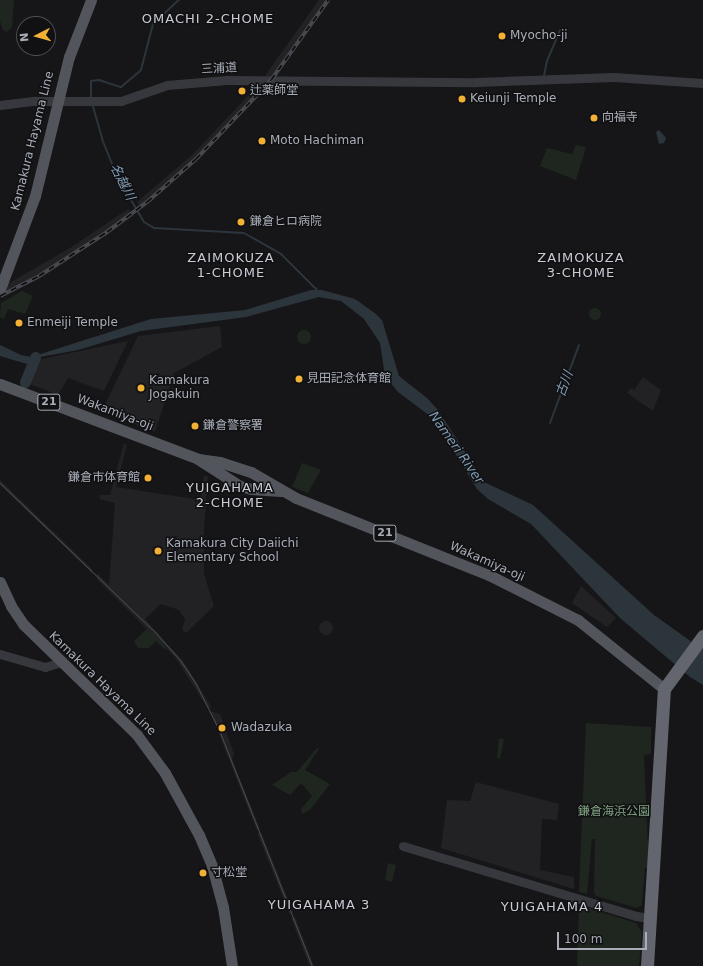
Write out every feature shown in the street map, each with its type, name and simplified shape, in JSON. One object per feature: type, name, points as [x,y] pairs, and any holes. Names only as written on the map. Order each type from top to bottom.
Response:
[{"type":"highway","points":[[648,966],[664,689],[700,640]]},
{"type":"main road","name":"Kamakura Hayama Line","points":[[0,289],[2,277],[35,196],[73,44],[91,0]]},
{"type":"main road","name":"Wakamiya-oji","points":[[0,384],[198,459],[240,486],[251,489],[281,491]]},
{"type":"main road","name":"Wakamiya-oji","points":[[198,459],[220,462],[251,472],[281,491],[479,570],[564,612],[601,637],[664,689]]},
{"type":"main road","name":"Kamakura Hayama Line","points":[[0,582],[10,606],[23,624],[137,735],[165,773],[199,835],[211,865],[223,907],[232,966]]},
{"type":"street","name":"三浦道","points":[[0,105],[58,101],[94,102],[133,98],[167,85],[197,82],[265,80],[308,82],[476,82],[614,77],[703,83]]},
{"type":"street","points":[[0,654],[45,667],[61,662]]},
{"type":"street","points":[[403,846],[636,916],[650,918]]},
{"type":"shaded area","points":[[319,0],[331,0],[266,89],[197,161],[141,209],[137,202],[192,155],[259,84]]},
{"type":"shaded area","points":[[128,209],[133,216],[114,230],[39,278],[1,298],[4,286],[70,248]]},
{"type":"shaded area","name":"Kamakura Jogakuin","points":[[220,326],[222,347],[174,373],[155,432],[102,411],[138,336]]},
{"type":"shaded area","points":[[128,341],[104,391],[68,378],[58,395],[27,383],[37,360]]},
{"type":"shaded area","points":[[643,377],[661,390],[653,411],[627,393],[631,388],[634,390]]},
{"type":"shaded area","name":"Kamakura City Daiichi Elementary School","points":[[124,443],[127,445],[116,487],[201,500],[204,475],[208,477],[204,527],[204,574],[214,606],[186,633],[182,629],[185,619],[179,610],[161,604],[145,619],[183,661],[212,708],[207,707],[175,657],[97,579],[97,573],[109,585],[115,503],[100,499],[99,495],[110,495]]},
{"type":"shaded area","points":[[0,480],[92,569],[92,573],[0,485]]},
{"type":"shaded area","points":[[581,586],[616,618],[607,627],[572,603]]},
{"type":"shaded area","points":[[326,621],[331,623],[333,628],[331,633],[326,635],[321,633],[319,628],[321,623]]},
{"type":"shaded area","points":[[210,711],[220,714],[234,754],[232,759],[260,829],[257,831]]},
{"type":"shaded area","points":[[476,782],[559,804],[557,820],[542,819],[540,870],[574,877],[574,889],[441,848],[447,800],[470,801]]},
{"type":"shaded area","points":[[261,832],[294,913],[290,914],[257,833]]},
{"type":"shaded area","points":[[295,917],[314,966],[310,966],[291,918]]},
{"type":"green space","points":[[0,0],[14,0],[12,27],[7,32],[3,30],[0,21]]},
{"type":"green space","points":[[576,145],[586,147],[576,180],[540,166],[547,148],[572,154]]},
{"type":"green space","points":[[22,291],[33,296],[25,314],[8,309],[4,319],[0,317],[1,303]]},
{"type":"green space","points":[[597,308],[600,309],[600,319],[593,320],[590,319],[589,312],[590,309]]},
{"type":"green space","points":[[304,330],[309,332],[311,337],[309,342],[304,344],[299,342],[297,337],[299,332]]},
{"type":"green space","points":[[302,463],[321,470],[308,493],[292,487]]},
{"type":"green space","points":[[148,628],[166,647],[164,649],[156,641],[149,648],[138,648],[134,641]]},
{"type":"green space","name":"鎌倉海浜公園","points":[[586,723],[651,727],[651,754],[644,755],[649,868],[645,868],[642,905],[637,908],[596,896],[594,893],[595,839],[592,839],[587,894],[579,892]]},
{"type":"green space","points":[[499,738],[504,739],[500,759],[497,758]]},
{"type":"green space","points":[[317,748],[319,749],[305,770],[330,784],[310,810],[302,814],[301,809],[312,796],[301,783],[290,795],[272,785],[291,772],[297,772]]},
{"type":"green space","points":[[388,863],[396,865],[392,882],[385,880]]},
{"type":"green space","points":[[579,905],[636,923],[642,932],[639,966],[577,966]]},
{"type":"water","points":[[659,130],[666,138],[664,143],[659,144],[656,132]]},
{"type":"water","name":"Nameri River","points":[[311,290],[322,290],[355,299],[382,320],[399,376],[427,398],[438,410],[484,482],[533,505],[654,615],[703,650],[703,685],[690,677],[620,618],[531,524],[488,499],[477,489],[434,419],[398,392],[385,376],[380,343],[364,319],[341,301],[319,297],[246,317],[141,331],[78,350],[40,357],[27,364],[0,356],[0,345],[21,355],[31,357],[151,319],[245,310]]},
{"type":"waterway","name":"名越川","points":[[91,99],[91,81],[99,80],[121,87],[141,70],[153,24],[179,0]]},
{"type":"waterway","points":[[544,76],[547,61],[560,30]]},
{"type":"waterway","name":"名越川","points":[[92,103],[102,139],[117,176],[144,222],[154,228],[244,233],[281,254],[318,291]]},
{"type":"waterway","name":"古川","points":[[550,423],[579,345]]},
{"type":"waterway","points":[[25,382],[35,357]]},
{"type":"tram line","points":[[0,483],[153,630],[180,660],[195,682],[219,730],[312,966]]},
{"type":"railway","points":[[0,296],[39,276],[107,232],[147,202],[196,159],[271,80],[328,0]]},
{"type":"place","name":"Myocho-ji","points":[[502,36]]},
{"type":"place","name":"辻薬師堂","points":[[242,91]]},
{"type":"place","name":"Keiunji Temple","points":[[462,99]]},
{"type":"place","name":"向福寺","points":[[594,118]]},
{"type":"place","name":"Moto Hachiman","points":[[262,141]]},
{"type":"place","name":"鎌倉ヒロ病院","points":[[241,222]]},
{"type":"place","name":"Enmeiji Temple","points":[[19,323]]},
{"type":"place","name":"見田記念体育館","points":[[299,379]]},
{"type":"place","name":"Kamakura Jogakuin","points":[[141,388]]},
{"type":"place","name":"鎌倉警察署","points":[[195,426]]},
{"type":"place","name":"鎌倉市体育館","points":[[148,478]]},
{"type":"place","name":"Kamakura City Daiichi Elementary School","points":[[158,551]]},
{"type":"place","name":"Wadazuka","points":[[222,728]]},
{"type":"place","name":"寸松堂","points":[[203,873]]},
{"type":"district","name":"OMACHI 2-CHOME","points":[[208,19]]},
{"type":"district","name":"ZAIMOKUZA 1-CHOME","points":[[231,266]]},
{"type":"district","name":"ZAIMOKUZA 3-CHOME","points":[[581,266]]},
{"type":"district","name":"YUIGAHAMA 2-CHOME","points":[[230,496]]},
{"type":"district","name":"YUIGAHAMA 3","points":[[319,905]]},
{"type":"district","name":"YUIGAHAMA 4","points":[[552,907]]}]
